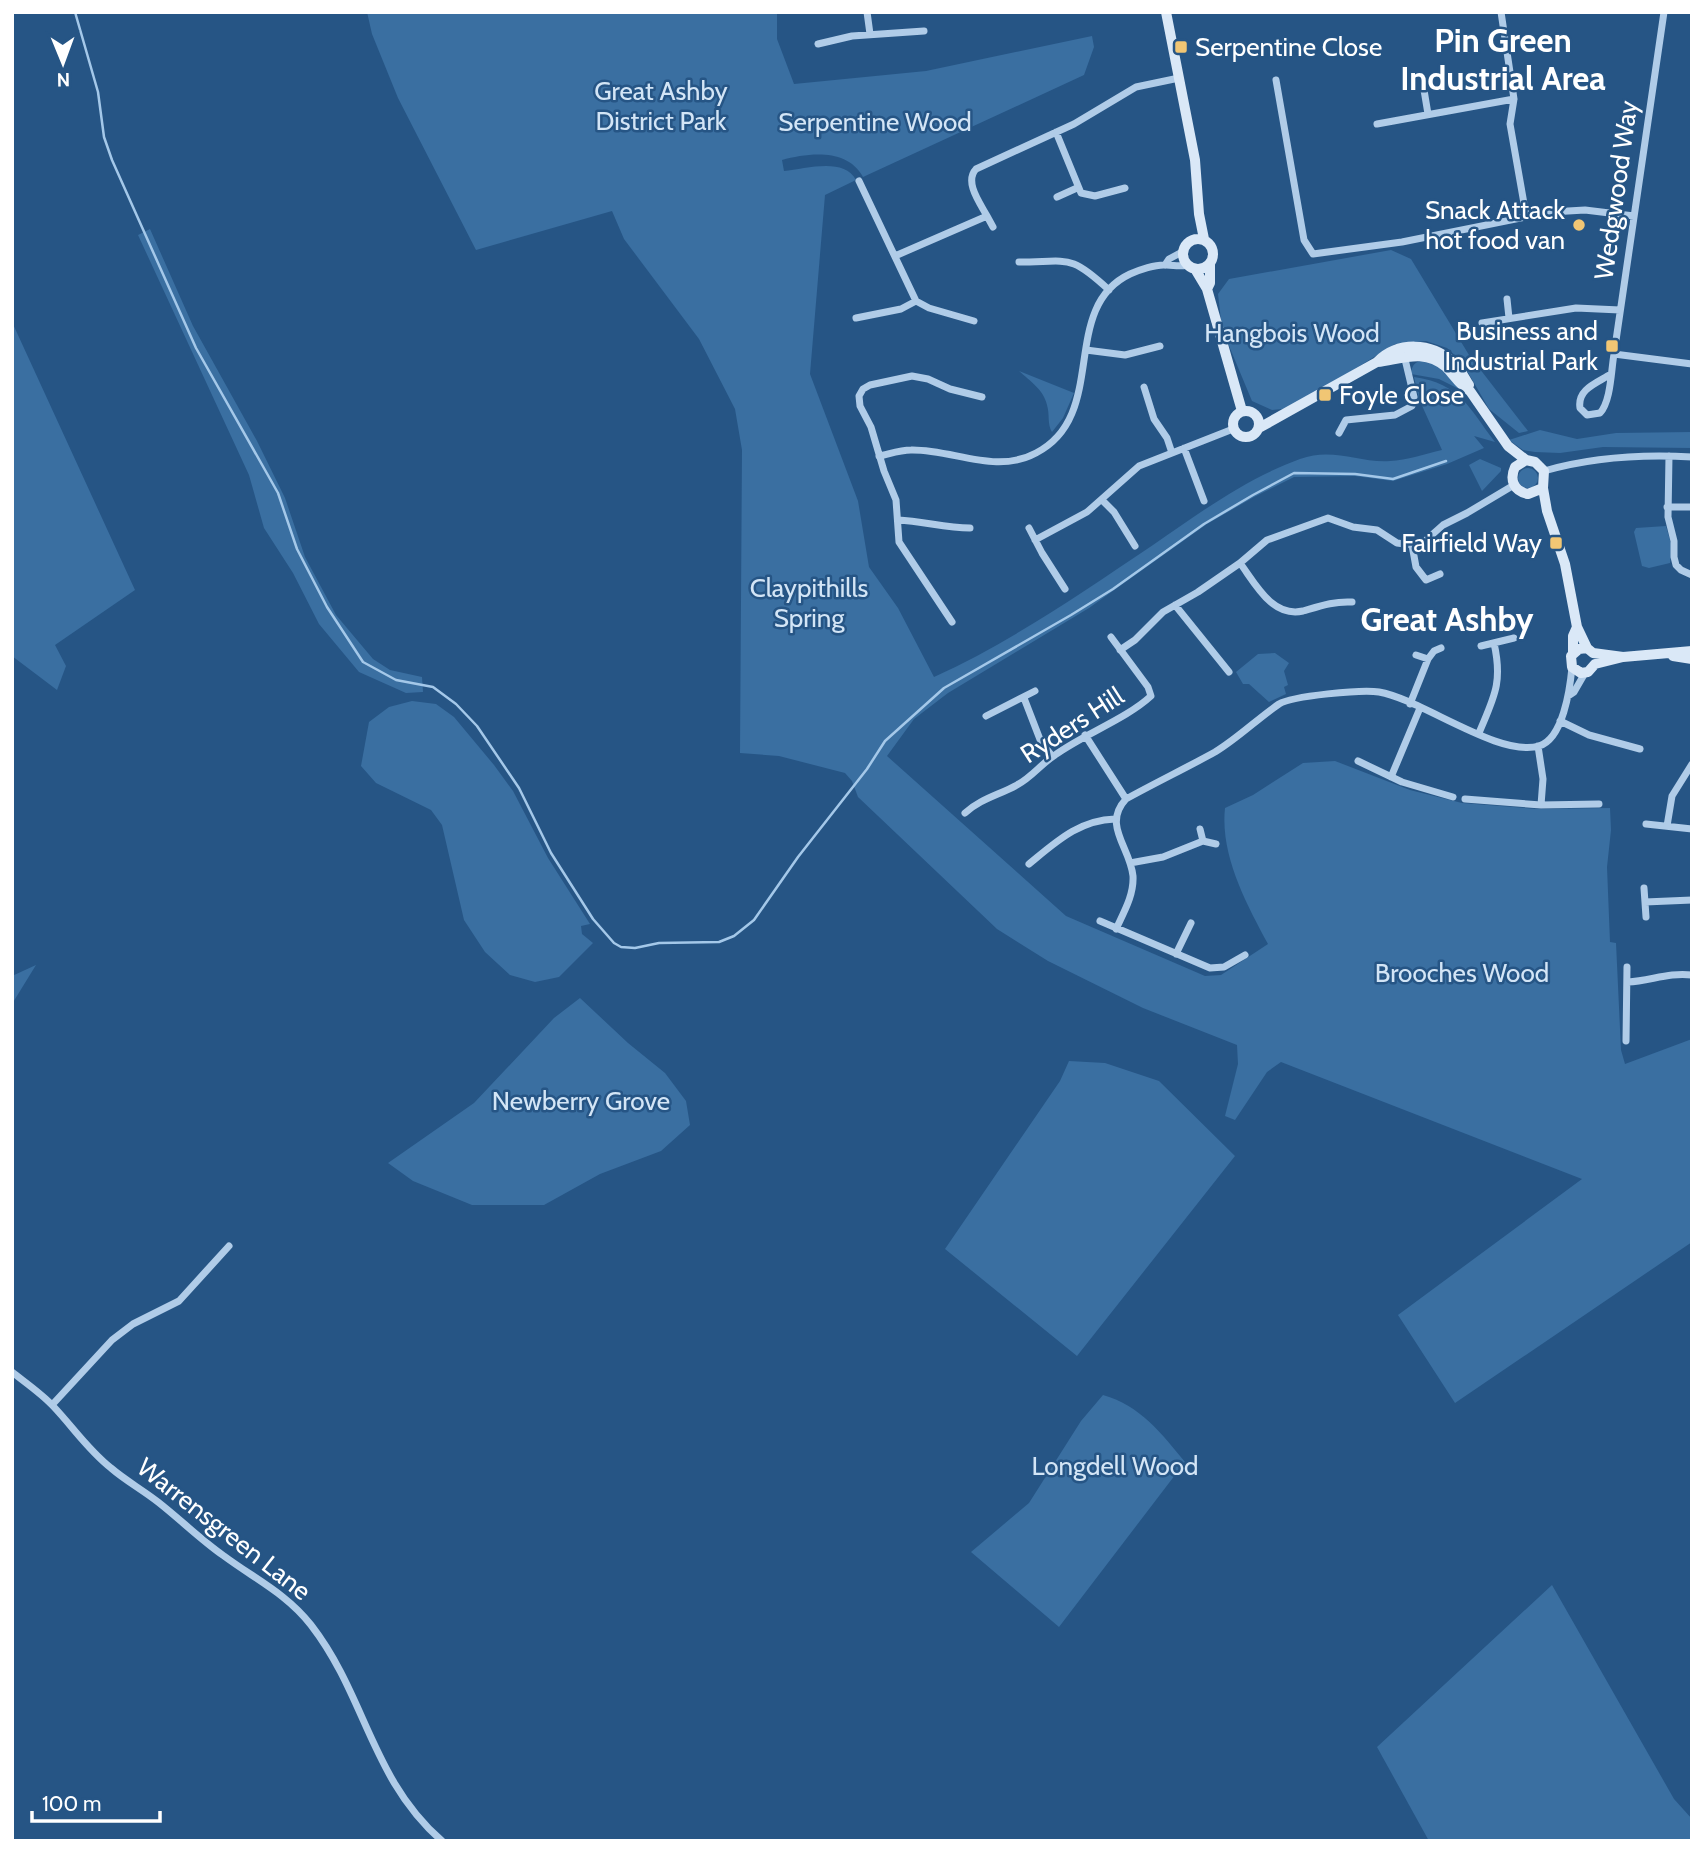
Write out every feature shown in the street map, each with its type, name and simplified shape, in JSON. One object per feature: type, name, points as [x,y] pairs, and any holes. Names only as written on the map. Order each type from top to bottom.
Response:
[{"type":"street","points":[[867,12],[870,34]]},
{"type":"street","points":[[1166,12],[1195,160],[1199,214],[1204,239],[1213,249],[1207,289]]},
{"type":"street","points":[[1501,12],[1514,99],[1510,124],[1526,215]]},
{"type":"street","name":"Wedgwood Way","points":[[1611,374],[1581,395],[1580,408],[1587,415],[1595,415],[1604,409],[1611,374],[1664,12]]},
{"type":"street","points":[[818,44],[870,34],[924,31]]},
{"type":"street","points":[[993,227],[972,186],[973,171],[1056,132],[1136,87],[1179,78]]},
{"type":"street","points":[[1276,80],[1304,240],[1313,254],[1402,242],[1526,215],[1585,211],[1634,216]]},
{"type":"street","points":[[1424,90],[1428,114]]},
{"type":"street","points":[[1377,124],[1514,99]]},
{"type":"street","points":[[1056,132],[1081,193],[1091,196],[1125,188]]},
{"type":"street","points":[[859,181],[916,301],[929,308],[974,321]]},
{"type":"street","points":[[1057,197],[1077,188]]},
{"type":"street","points":[[1166,265],[1169,259],[1182,252],[1199,214]]},
{"type":"street","points":[[895,256],[986,216]]},
{"type":"street","points":[[1189,241],[1204,239]]},
{"type":"street","points":[[1182,252],[1207,289],[1242,411]]},
{"type":"street","points":[[1019,262],[1052,259],[1069,262],[1089,272],[1109,290]]},
{"type":"street","points":[[879,456],[914,450],[1001,462],[1035,454],[1062,432],[1076,407],[1091,320],[1109,290],[1129,274],[1166,265],[1203,268],[1210,263]]},
{"type":"street","points":[[1507,299],[1509,318]]},
{"type":"street","points":[[856,318],[901,309],[916,301]]},
{"type":"street","points":[[1482,323],[1576,308],[1620,310]]},
{"type":"street","points":[[1086,350],[1125,355],[1160,346]]},
{"type":"street","points":[[1258,423],[1251,411],[1242,411],[1233,418],[1233,429],[1241,436],[1252,436],[1258,423],[1285,415],[1377,362],[1404,351],[1439,362],[1470,391],[1508,446],[1526,460],[1535,462],[1544,471],[1542,488],[1547,512],[1565,564],[1577,627],[1592,655],[1592,669],[1585,673],[1574,692],[1568,696]]},
{"type":"street","points":[[1339,433],[1343,417],[1395,415],[1412,406],[1414,397],[1404,351]]},
{"type":"street","points":[[1614,354],[1692,364]]},
{"type":"street","points":[[952,622],[901,547],[897,537],[896,500],[871,427],[858,401],[866,387],[912,376],[982,397]]},
{"type":"street","points":[[1144,387],[1154,419],[1167,438],[1172,453]]},
{"type":"street","points":[[1035,540],[1074,520],[1102,500],[1139,466],[1233,429]]},
{"type":"street","points":[[1508,446],[1514,485],[1547,512]]},
{"type":"street","points":[[1184,449],[1204,501]]},
{"type":"street","points":[[1669,456],[1667,507],[1668,523],[1674,541],[1675,565],[1692,575]]},
{"type":"street","points":[[1544,471],[1602,459],[1692,457]]},
{"type":"street","points":[[1512,472],[1519,463],[1526,460]]},
{"type":"street","points":[[1352,602],[1326,603],[1299,612],[1280,609],[1267,599],[1240,563],[1267,540],[1328,518],[1353,527],[1377,530],[1396,543],[1412,545],[1425,541],[1443,525],[1514,485]]},
{"type":"street","points":[[1528,494],[1542,488]]},
{"type":"street","points":[[1102,500],[1114,512],[1135,546]]},
{"type":"street","points":[[1667,507],[1692,507]]},
{"type":"street","points":[[898,520],[918,521],[940,527],[970,528]]},
{"type":"street","points":[[1029,528],[1065,589]]},
{"type":"street","points":[[1412,545],[1416,567],[1426,580],[1440,574]]},
{"type":"street","name":"Ryders Hill","points":[[1120,650],[1135,640],[1163,612],[1240,563]]},
{"type":"street","points":[[1175,605],[1229,672]]},
{"type":"street","points":[[1116,929],[1132,890],[1130,863],[1115,819],[1118,807],[1125,799],[1215,751],[1280,703],[1290,699],[1374,691],[1511,745],[1528,748],[1538,746],[1551,738],[1560,721],[1568,696],[1573,636],[1577,627]]},
{"type":"street","name":"Ryders Hill","points":[[965,813],[1027,779],[1052,756],[1143,704],[1151,696],[1148,687],[1111,637]]},
{"type":"street","points":[[1481,646],[1514,638]]},
{"type":"street","points":[[1479,733],[1497,688],[1499,666],[1494,643]]},
{"type":"street","points":[[1410,704],[1428,659],[1433,651],[1441,648]]},
{"type":"street","points":[[1573,653],[1579,649],[1592,655],[1623,657],[1692,651]]},
{"type":"street","points":[[1667,654],[1692,659]]},
{"type":"street","points":[[1416,655],[1428,659]]},
{"type":"street","points":[[1572,667],[1585,673]]},
{"type":"street","points":[[986,716],[1035,691]]},
{"type":"street","points":[[1024,698],[1041,742],[1052,756]]},
{"type":"street","points":[[1391,777],[1420,708]]},
{"type":"street","points":[[1560,721],[1589,735],[1640,749]]},
{"type":"street","points":[[1085,735],[1125,799]]},
{"type":"street","points":[[1538,746],[1544,779],[1541,805]]},
{"type":"street","points":[[1358,761],[1415,787],[1453,797]]},
{"type":"street","points":[[1667,826],[1672,796],[1692,764]]},
{"type":"street","points":[[1465,799],[1541,805],[1599,804]]},
{"type":"street","points":[[1029,864],[1062,837],[1081,826],[1098,820],[1115,819]]},
{"type":"street","points":[[1646,824],[1692,829]]},
{"type":"street","points":[[1200,829],[1203,841]]},
{"type":"street","points":[[1130,863],[1163,857],[1203,841],[1216,844]]},
{"type":"street","points":[[1644,888],[1646,917]]},
{"type":"street","points":[[1645,902],[1692,900]]},
{"type":"street","points":[[1100,921],[1210,968],[1224,967],[1245,955]]},
{"type":"street","points":[[1176,954],[1191,923]]},
{"type":"street","points":[[1626,1041],[1627,967]]},
{"type":"street","points":[[1628,982],[1674,974],[1692,975]]},
{"type":"street","points":[[52,1405],[112,1340],[133,1324],[179,1301],[229,1246]]},
{"type":"street","name":"Warrensgreen Lane","points":[[12,1372],[52,1405],[100,1460],[156,1500],[218,1552],[281,1593],[295,1606],[312,1626],[343,1674],[374,1747],[399,1792],[417,1817],[442,1841]]},
{"type":"green space","points":[[367,12],[777,12],[777,39],[794,84],[926,71],[1092,36],[1094,47],[1084,75],[863,177],[847,161],[837,157],[815,155],[782,160],[784,171],[834,167],[850,173],[856,180],[825,195],[810,374],[858,501],[869,567],[898,608],[934,677],[1046,616],[1224,497],[1280,467],[1312,456],[1335,455],[1390,461],[1442,450],[1419,399],[1414,377],[1430,380],[1453,391],[1470,408],[1495,442],[1474,436],[1484,448],[1447,464],[1393,481],[1355,476],[1294,477],[1254,497],[1207,524],[1089,608],[948,693],[914,719],[887,756],[1066,916],[1205,976],[1221,975],[1268,944],[1236,878],[1227,843],[1225,808],[1253,795],[1303,763],[1335,761],[1410,790],[1462,803],[1538,809],[1610,808],[1611,830],[1607,867],[1610,942],[1616,943],[1621,1050],[1625,1064],[1692,1039],[1692,1242],[1455,1403],[1398,1315],[1582,1179],[1281,1062],[1267,1072],[1235,1120],[1225,1116],[1238,1064],[1237,1045],[1143,1008],[1048,961],[997,929],[858,797],[852,781],[845,773],[779,756],[740,753],[742,450],[735,409],[699,339],[624,239],[612,211],[476,250],[398,98],[372,34]]},
{"type":"green space","points":[[150,229],[193,326],[257,441],[285,498],[305,557],[336,615],[373,659],[390,670],[422,677],[423,692],[406,693],[359,672],[319,624],[293,573],[264,528],[249,475],[138,235]]},
{"type":"green space","name":"Hangbois Wood","points":[[1391,250],[1411,259],[1469,355],[1528,431],[1519,433],[1489,409],[1462,362],[1447,348],[1426,341],[1395,344],[1292,408],[1272,410],[1252,401],[1222,329],[1218,294],[1229,279]]},
{"type":"green space","points":[[12,322],[135,590],[55,645],[66,666],[57,690],[12,656]]},
{"type":"green space","points":[[1429,359],[1460,385],[1457,388],[1439,379],[1411,374],[1416,363]]},
{"type":"green space","points":[[1019,371],[1074,393],[1063,418],[1052,432],[1043,395]]},
{"type":"green space","points":[[1540,430],[1577,439],[1616,433],[1692,432],[1692,448],[1603,447],[1560,453],[1535,452],[1523,450],[1509,440]]},
{"type":"green space","points":[[1480,459],[1501,468],[1482,491],[1469,465]]},
{"type":"green space","points":[[1528,468],[1535,471],[1538,478],[1535,485],[1528,488],[1521,485],[1518,478],[1521,471]]},
{"type":"green space","points":[[1666,526],[1672,547],[1670,563],[1649,568],[1642,566],[1634,532],[1636,528]]},
{"type":"green space","points":[[1275,653],[1289,663],[1284,671],[1288,685],[1284,687],[1286,694],[1269,702],[1249,684],[1243,684],[1236,672],[1258,654]]},
{"type":"green space","points":[[412,701],[436,704],[454,717],[494,765],[513,791],[548,858],[590,924],[581,926],[582,934],[593,943],[559,977],[535,982],[510,975],[485,952],[464,920],[442,825],[431,810],[376,783],[361,766],[369,722],[389,707]]},
{"type":"green space","points":[[36,965],[12,1004],[12,976]]},
{"type":"green space","name":"Newberry Grove","points":[[580,998],[665,1073],[686,1101],[690,1125],[661,1151],[600,1174],[544,1205],[472,1205],[413,1181],[388,1163],[474,1103],[554,1018]]},
{"type":"green space","points":[[1069,1061],[1105,1063],[1159,1081],[1235,1156],[1077,1356],[945,1249],[1060,1081]]},
{"type":"green space","name":"Longdell Wood","points":[[1103,1395],[1139,1413],[1159,1431],[1185,1462],[1059,1627],[971,1552],[1029,1503],[1081,1421]]},
{"type":"green space","points":[[1552,1585],[1674,1799],[1692,1819],[1692,1841],[1429,1841],[1377,1747]]},
{"type":"waterway","points":[[75,12],[98,92],[104,137],[112,160],[196,348],[278,493],[297,549],[327,607],[363,662],[396,680],[433,687],[456,704],[477,726],[519,788],[551,853],[593,919],[614,943],[621,947],[719,942],[734,936],[754,920],[885,741],[944,688],[1113,589],[1204,524],[1253,495],[1294,473],[1355,474],[1393,479],[1446,461]]},
{"type":"place","name":"Serpentine Close","points":[[1181,47]]},
{"type":"place","name":"Snack Attack hot food van","points":[[1579,225]]},
{"type":"place","name":"Business and Industrial Park","points":[[1612,346]]},
{"type":"place","name":"Foyle Close","points":[[1325,395]]},
{"type":"place","name":"Fairfield Way","points":[[1556,543]]},
{"type":"district","name":"Pin Green Industrial Area","points":[[1503,59]]},
{"type":"district","name":"Great Ashby","points":[[1447,619]]},
{"type":"park label","name":"Great Ashby District Park","points":[[661,106]]},
{"type":"park label","name":"Serpentine Wood","points":[[875,122]]},
{"type":"park label","name":"Claypithills Spring","points":[[809,603]]},
{"type":"park label","name":"Brooches Wood","points":[[1462,973]]}]
